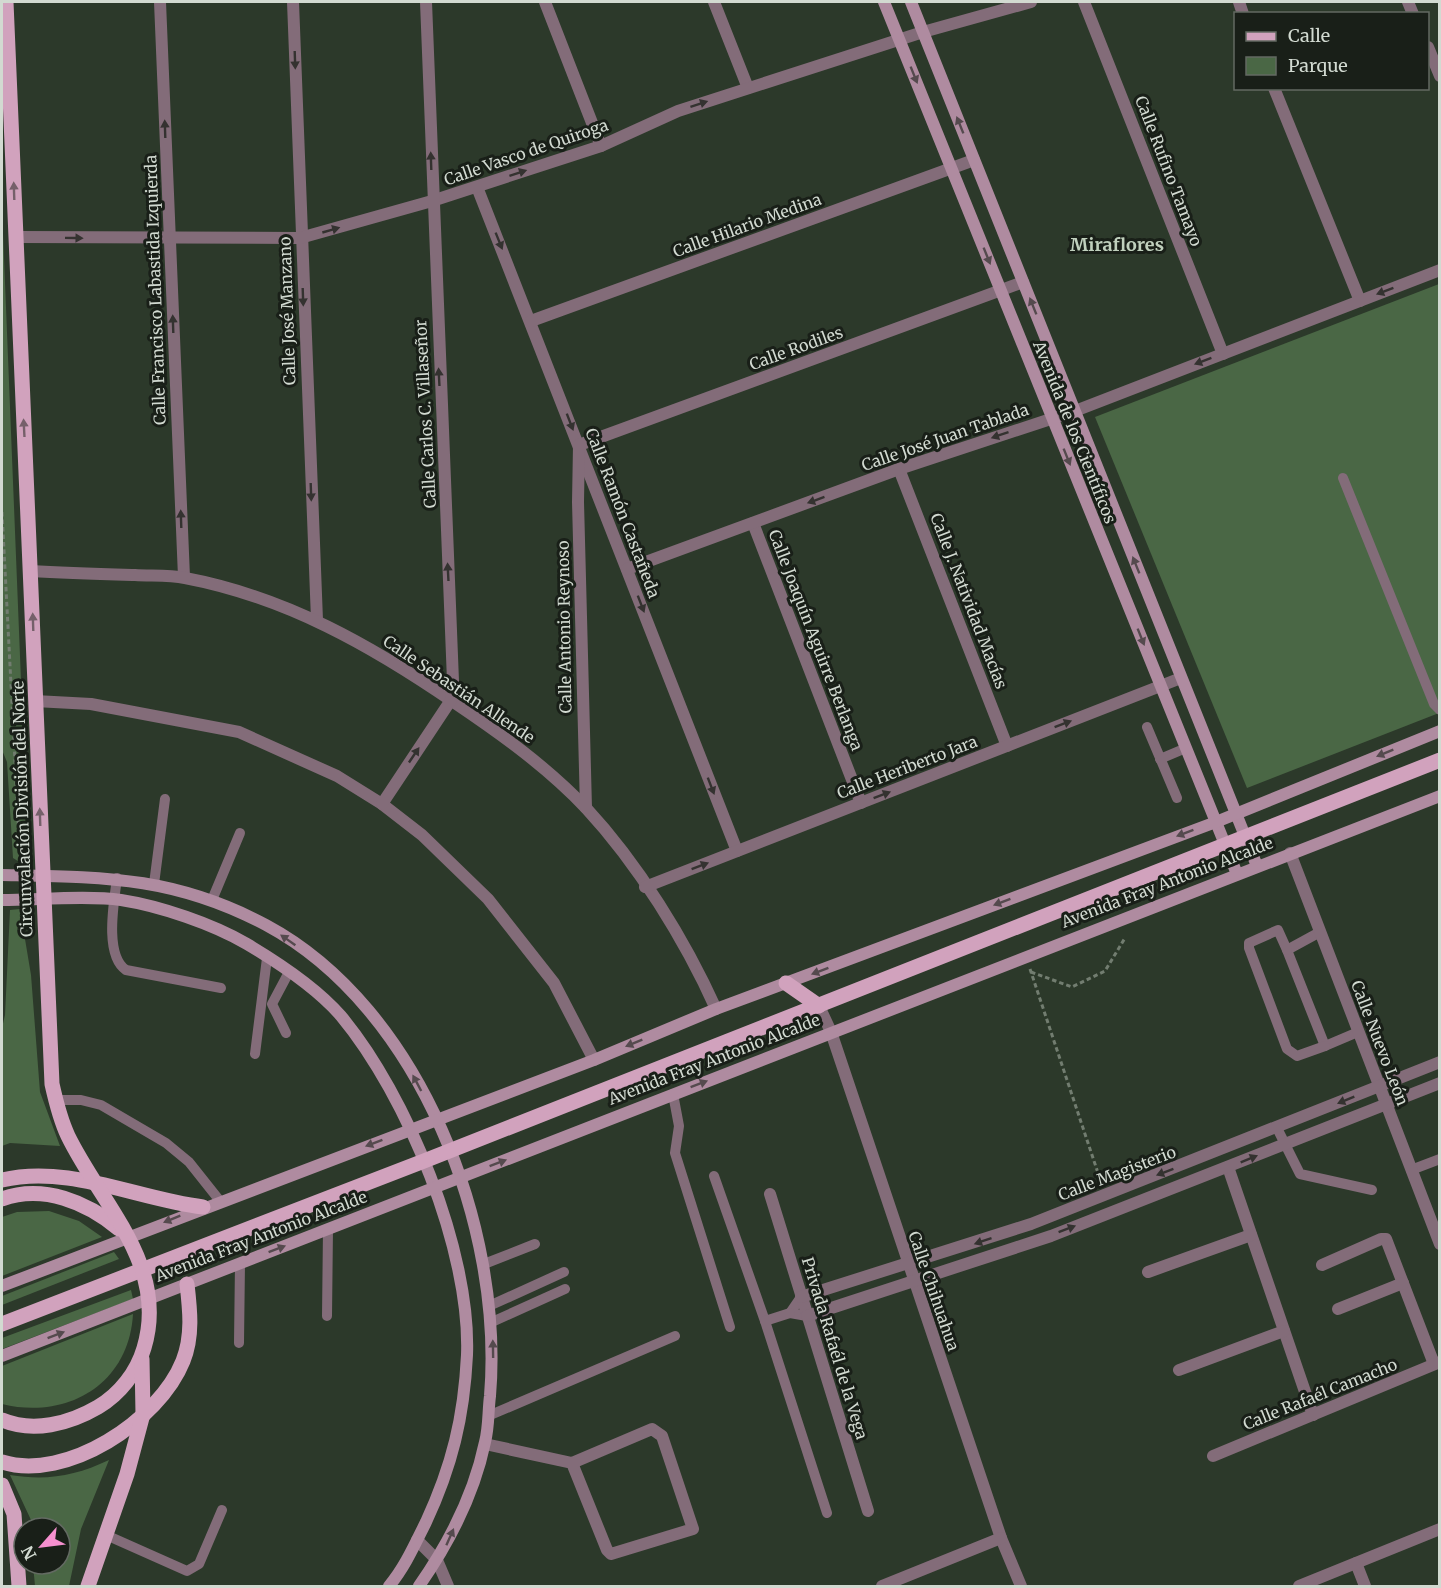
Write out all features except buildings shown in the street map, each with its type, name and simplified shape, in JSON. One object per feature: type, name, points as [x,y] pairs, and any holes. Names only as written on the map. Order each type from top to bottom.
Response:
[{"type":"main road","name":"Circunvalación División del Norte","points":[[2,1420],[36,1426],[54,1425],[81,1417],[104,1403],[122,1387],[142,1356],[149,1332],[150,1298],[144,1269],[128,1237],[69,1138],[52,1084],[6,2]]},
{"type":"main road","name":"Avenida Fray Antonio Alcalde","points":[[2,1324],[1246,839],[1440,760]]},
{"type":"main road","points":[[786,983],[819,1006]]},
{"type":"main road","points":[[2,1180],[22,1175],[53,1176],[177,1204],[204,1207]]},
{"type":"main road","name":"Circunvalación División del Norte","points":[[2,1199],[33,1194],[56,1196],[85,1205],[128,1237]]},
{"type":"main road","points":[[2,1462],[29,1465],[70,1458],[117,1436],[143,1414],[167,1390],[183,1361],[190,1328],[187,1284]]},
{"type":"main road","name":"Circunvalación División del Norte","points":[[88,1587],[127,1473],[143,1414],[142,1356]]},
{"type":"main road","points":[[2,1485],[14,1514],[19,1587]]},
{"type":"street","name":"Calle Francisco Labastida Izquierda","points":[[160,2],[184,578]]},
{"type":"street","name":"Calle José Manzano","points":[[293,2],[300,238],[317,620]]},
{"type":"street","name":"Calle Carlos C. Villaseñor","points":[[426,2],[432,201],[453,681],[451,700]]},
{"type":"street","points":[[545,2],[601,146]]},
{"type":"street","points":[[714,2],[748,88]]},
{"type":"street","name":"Avenida de los Científicos","points":[[884,2],[1237,874]]},
{"type":"street","name":"Avenida de los Científicos","points":[[911,2],[1257,866]]},
{"type":"street","name":"Calle Vasco de Quiroga","points":[[16,237],[170,240],[300,238],[477,187],[601,146],[678,111],[923,32],[1031,2]]},
{"type":"street","name":"Calle Rufino Tamayo","points":[[1084,2],[1223,354]]},
{"type":"street","points":[[1429,50],[1440,76]]},
{"type":"street","points":[[1275,90],[1359,300]]},
{"type":"street","name":"Calle Hilario Medina","points":[[531,321],[974,160]]},
{"type":"street","name":"Calle Ramón Castañeda","points":[[477,187],[737,851]]},
{"type":"street","name":"Calle José Juan Tablada","points":[[627,569],[899,469],[1075,411],[1440,270]]},
{"type":"street","name":"Calle Rodiles","points":[[579,446],[1023,282]]},
{"type":"street","name":"Calle Antonio Reynoso","points":[[579,446],[578,501],[586,808]]},
{"type":"street","name":"Calle J. Natividad Macías","points":[[899,469],[1007,746]]},
{"type":"street","name":"Calle Joaquín Aguirre Berlanga","points":[[753,523],[861,803]]},
{"type":"street","name":"Calle Sebastián Allende","points":[[31,571],[184,578],[251,595],[317,620],[407,669],[534,760],[586,808],[645,887],[693,963],[716,1009]]},
{"type":"street","name":"Calle Heriberto Jara","points":[[645,887],[1181,678]]},
{"type":"street","points":[[382,804],[451,700]]},
{"type":"street","points":[[35,701],[102,706],[239,732],[336,776],[382,804],[422,835],[488,899],[554,982],[594,1060]]},
{"type":"street","points":[[2,1286],[594,1060],[716,1009],[1215,822],[1440,731]]},
{"type":"street","name":"Avenida Fray Antonio Alcalde","points":[[2,1356],[1440,796]]},
{"type":"street","name":"Calle Nuevo León","points":[[1290,853],[1440,1244]]},
{"type":"street","points":[[2,875],[117,878],[154,884],[212,900],[269,927],[316,959],[362,1002],[401,1054],[436,1119],[459,1178],[484,1264],[492,1322],[493,1353],[485,1444],[469,1495],[437,1560],[419,1587]]},
{"type":"street","points":[[2,900],[114,900],[176,914],[245,943],[290,972],[339,1015],[377,1064],[411,1129],[434,1187],[461,1287],[467,1353],[460,1424],[446,1478],[417,1540],[389,1587]]},
{"type":"street","name":"Calle Chihuahua","points":[[819,1006],[831,1032],[1000,1538],[1021,1587]]},
{"type":"street","name":"Calle Magisterio","points":[[801,1298],[1031,1224],[1440,1062]]},
{"type":"street","name":"Calle Magisterio","points":[[807,1316],[1051,1236],[1440,1083]]},
{"type":"street","points":[[1228,1167],[1313,1414]]},
{"type":"street","name":"Privada Rafaél de la Vega","points":[[770,1194],[868,1511]]},
{"type":"street","points":[[1148,1272],[1251,1235]]},
{"type":"street","points":[[1322,1265],[1381,1239],[1386,1239],[1437,1363]]},
{"type":"street","points":[[1338,1309],[1403,1283]]},
{"type":"street","points":[[1179,1370],[1284,1331]]},
{"type":"street","name":"Calle Rafaél Camacho","points":[[1213,1456],[1437,1363]]},
{"type":"street","points":[[485,1444],[572,1463],[652,1429],[657,1431],[662,1436],[693,1529],[611,1554],[607,1550],[572,1463]]},
{"type":"street","points":[[1299,1587],[1440,1529]]},
{"type":"street","points":[[882,1587],[1000,1538]]},
{"type":"street","points":[[417,1540],[437,1560],[447,1587]]},
{"type":"street","points":[[1356,1563],[1365,1587]]},
{"type":"lane","points":[[1343,478],[1434,704],[1440,710]]},
{"type":"lane","points":[[1147,727],[1177,798]]},
{"type":"lane","points":[[1160,759],[1186,748]]},
{"type":"lane","points":[[154,884],[165,799]]},
{"type":"lane","points":[[212,900],[240,833]]},
{"type":"lane","points":[[117,878],[112,921],[116,960],[120,966],[126,970],[221,988]]},
{"type":"lane","points":[[1325,1046],[1278,930],[1249,943],[1287,1049],[1297,1056],[1325,1046],[1358,1032]]},
{"type":"lane","points":[[1287,950],[1320,932]]},
{"type":"lane","points":[[255,1054],[267,958]]},
{"type":"lane","points":[[286,1034],[272,1004],[290,972]]},
{"type":"lane","points":[[673,1094],[679,1126],[675,1153],[730,1327]]},
{"type":"lane","points":[[56,1101],[81,1100],[100,1105],[166,1143],[189,1162],[220,1201]]},
{"type":"lane","points":[[1277,1128],[1292,1163],[1303,1176],[1372,1190]]},
{"type":"lane","points":[[1411,1170],[1440,1159]]},
{"type":"lane","points":[[714,1176],[765,1321],[827,1513]]},
{"type":"lane","points":[[327,1316],[328,1229]]},
{"type":"lane","points":[[484,1264],[535,1244]]},
{"type":"lane","points":[[238,1343],[240,1263]]},
{"type":"lane","points":[[489,1306],[564,1272]]},
{"type":"lane","points":[[492,1322],[565,1289]]},
{"type":"lane","points":[[790,1313],[801,1298]]},
{"type":"lane","points":[[765,1321],[790,1313],[807,1316]]},
{"type":"lane","points":[[488,1416],[675,1336]]},
{"type":"lane","points":[[106,1535],[188,1571],[199,1564],[222,1510]]},
{"type":"path","points":[[2,512],[20,857]]},
{"type":"path","points":[[1031,972],[1072,987],[1105,971],[1125,938]]},
{"type":"path","points":[[1026,956],[1106,1195]]},
{"type":"green space","points":[[2,208],[28,855],[27,860],[21,863],[13,858],[7,762],[2,750]]},
{"type":"green space","points":[[1439,284],[1439,713],[1247,788],[1095,417]]},
{"type":"green space","points":[[20,909],[31,975],[40,1092],[60,1146],[10,1143],[2,1146],[2,1028],[5,1015],[10,910]]},
{"type":"green space","points":[[49,1211],[79,1221],[102,1237],[2,1276],[2,1217],[17,1212]]},
{"type":"green space","points":[[114,1252],[119,1259],[2,1305],[2,1296]]},
{"type":"green space","points":[[131,1290],[133,1299],[2,1349],[2,1338]]},
{"type":"green space","points":[[133,1314],[129,1339],[120,1360],[107,1378],[90,1392],[71,1401],[49,1407],[26,1408],[2,1404],[2,1366]]},
{"type":"green space","points":[[109,1460],[81,1529],[72,1572],[72,1516],[29,1516],[10,1475],[49,1477],[84,1470]]},
{"type":"green space","points":[[34,1576],[71,1576],[69,1586],[35,1586]]},
{"type":"district","name":"Miraflores","points":[[1117,245]]}]
